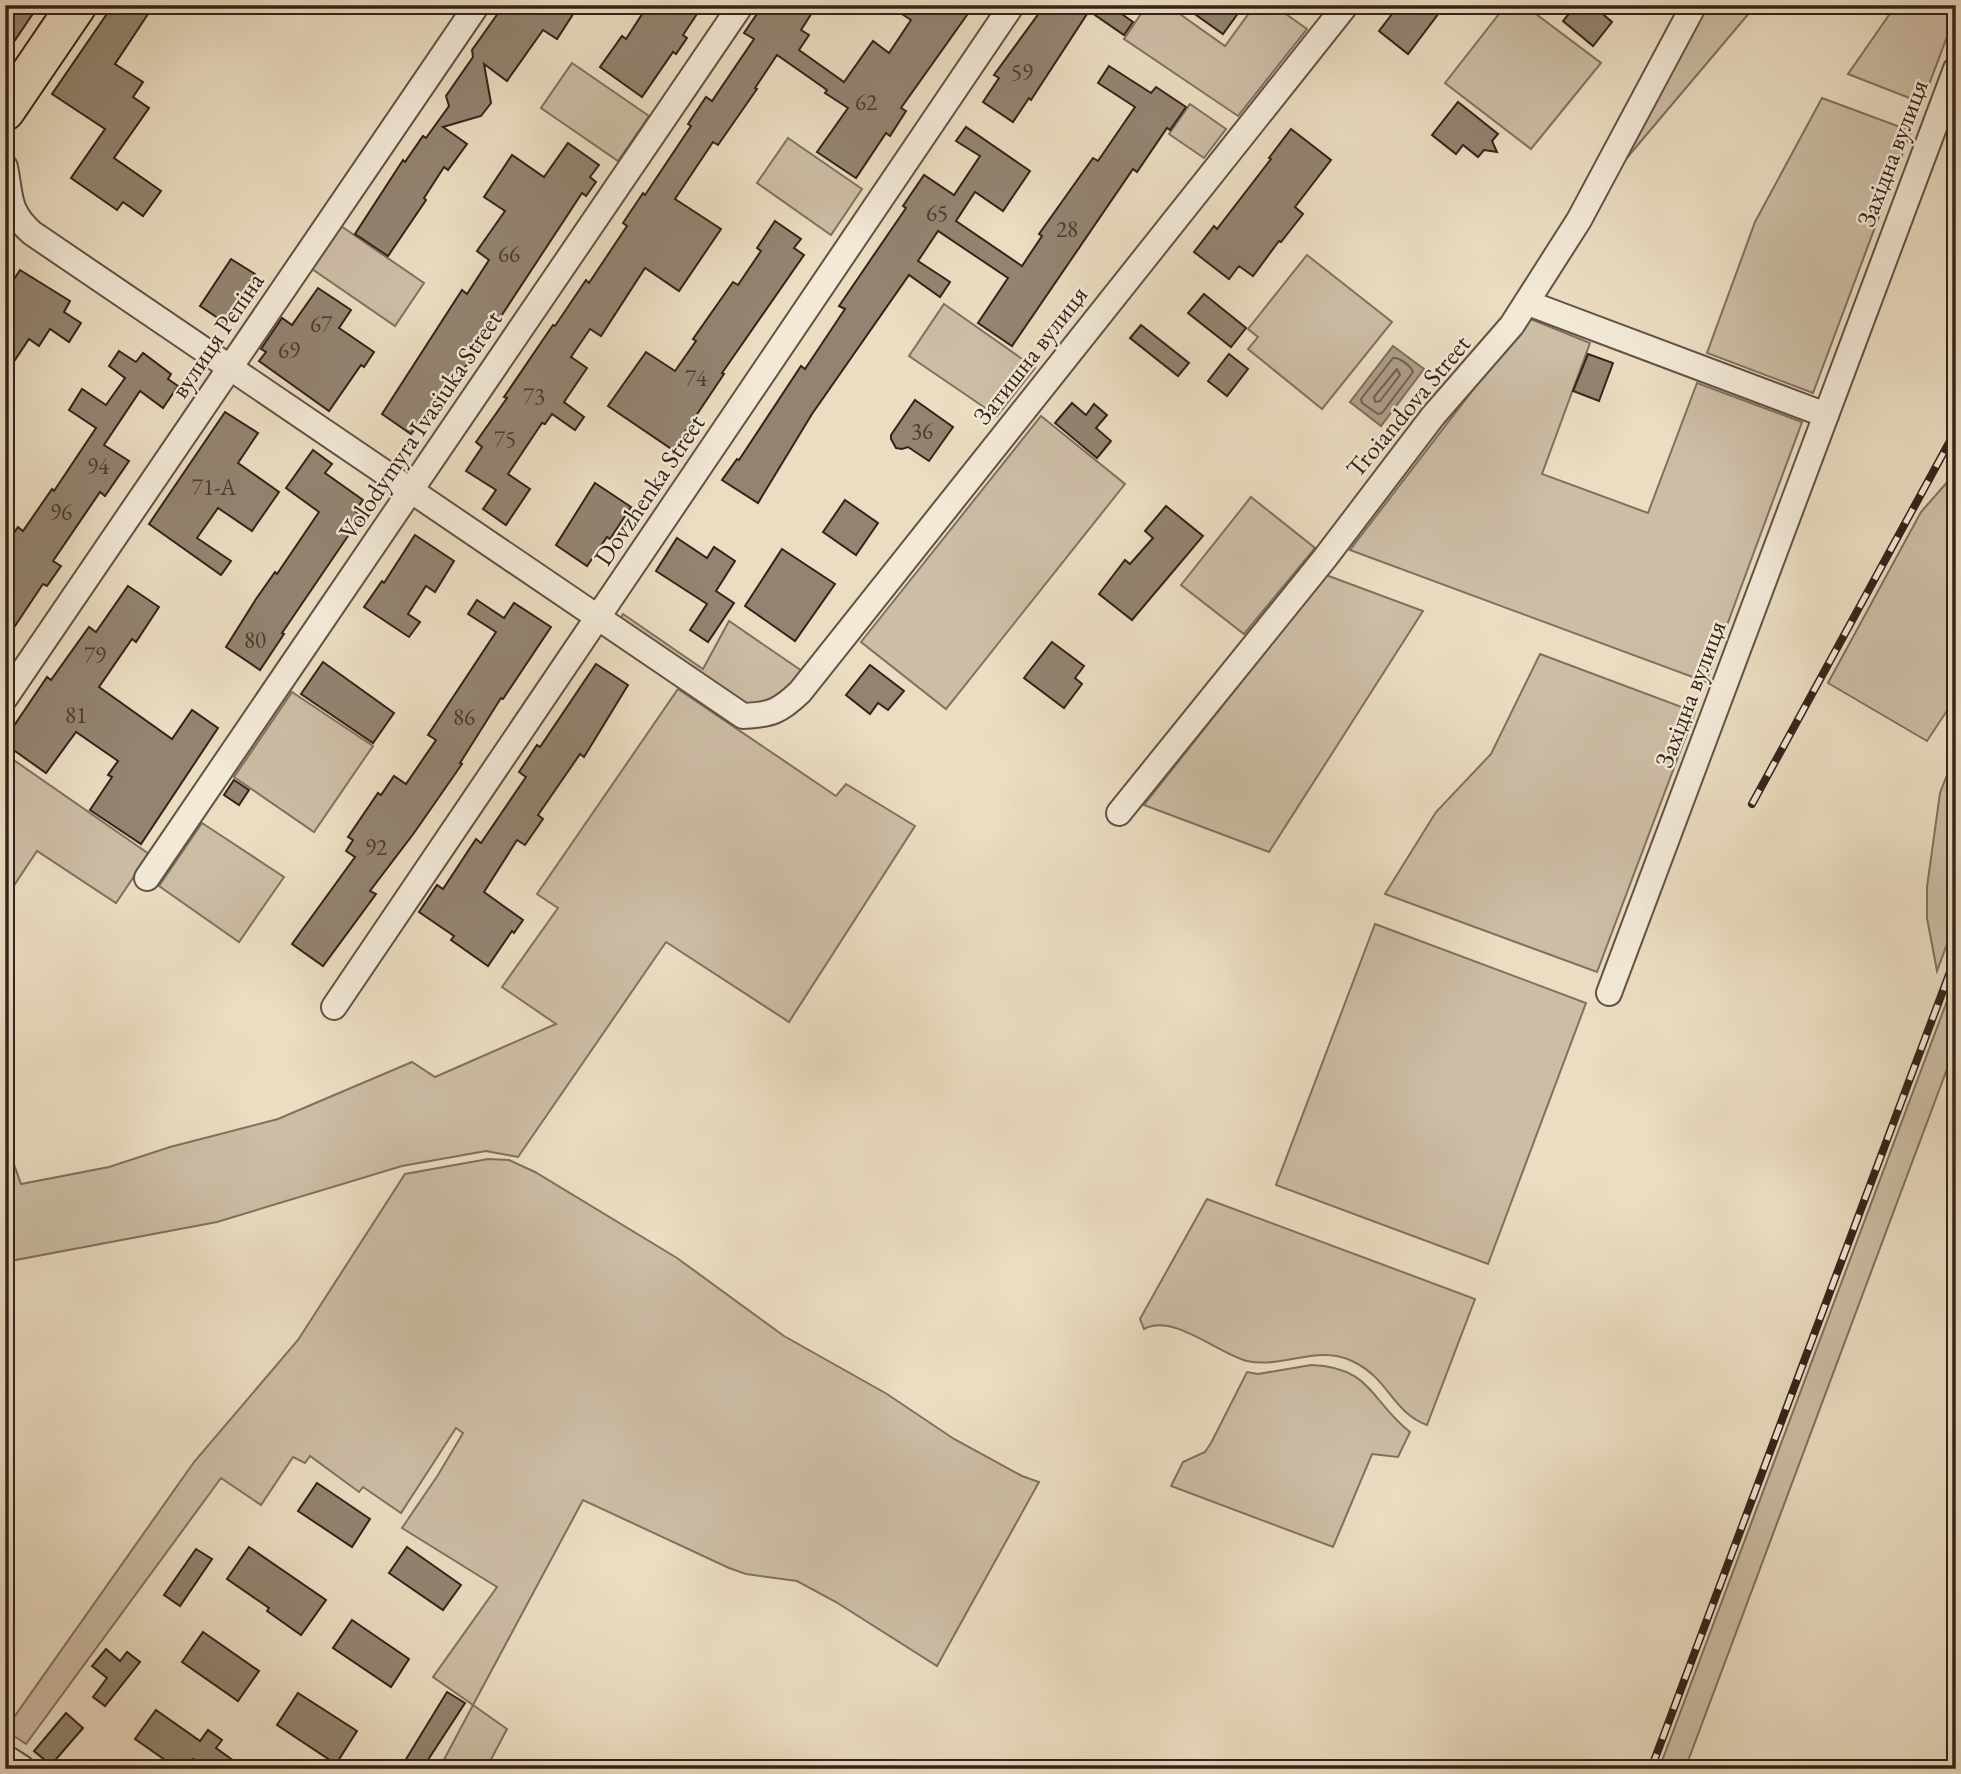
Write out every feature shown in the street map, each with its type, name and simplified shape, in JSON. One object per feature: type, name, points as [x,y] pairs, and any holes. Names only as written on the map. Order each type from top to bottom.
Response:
[{"type":"highway","points":[[5,111],[77,5]]},
{"type":"street","name":"вулиця Рєпіна","points":[[5,698],[477,5]]},
{"type":"street","name":"Volodymyra Ivasiuka Street","points":[[147,878],[741,5]]},
{"type":"street","name":"Dovzhenka Street","points":[[334,1007],[1012,5]]},
{"type":"street","name":"Затишна вулиця","points":[[599,619],[743,716],[771,713],[782,708],[800,692],[1346,5]]},
{"type":"street","name":"Troiandova Street","points":[[1119,813],[1325,558],[1433,415],[1498,344],[1528,303],[1579,220],[1694,5]]},
{"type":"street","name":"Західна вулиця","points":[[1609,993],[1956,69]]},
{"type":"street","points":[[5,167],[10,203],[22,225],[599,619]]},
{"type":"street","points":[[1528,303],[1826,415]]},
{"type":"street","points":[[5,1757],[22,1768]]},
{"type":"shaded area","points":[[1147,5],[1167,5],[1225,46],[1255,5],[1273,5],[1307,29],[1238,116],[1124,39]]},
{"type":"shaded area","points":[[1506,5],[1524,5],[1601,63],[1531,149],[1445,83]]},
{"type":"shaded area","points":[[1705,5],[1756,5],[1615,172]]},
{"type":"shaded area","points":[[1896,5],[1956,5],[1956,13],[1922,103],[1848,74]]},
{"type":"shaded area","points":[[572,63],[649,116],[618,161],[541,108]]},
{"type":"shaded area","points":[[1822,98],[1911,131],[1813,393],[1707,353],[1755,222]]},
{"type":"shaded area","points":[[1190,104],[1226,129],[1204,158],[1169,134]]},
{"type":"shaded area","points":[[788,138],[862,189],[831,235],[757,183]]},
{"type":"shaded area","points":[[341,226],[424,283],[395,326],[312,269]]},
{"type":"shaded area","points":[[1307,255],[1392,322],[1322,409],[1248,349],[1258,337],[1248,329]]},
{"type":"shaded area","points":[[944,304],[1035,368],[997,416],[909,356]]},
{"type":"shaded area","points":[[1528,318],[1590,343],[1542,474],[1648,513],[1697,383],[1802,422],[1706,682],[1350,550]]},
{"type":"shaded area","points":[[1041,416],[1125,484],[946,709],[861,642]]},
{"type":"shaded area","points":[[1956,472],[1956,697],[1927,741],[1828,683],[1921,512]]},
{"type":"shaded area","points":[[1251,497],[1315,548],[1244,634],[1181,585]]},
{"type":"shaded area","points":[[1326,575],[1423,611],[1269,852],[1144,805]]},
{"type":"shaded area","points":[[623,614],[703,669],[729,621],[802,671],[777,699],[743,706],[618,623]]},
{"type":"shaded area","points":[[1540,654],[1695,712],[1597,972],[1385,894],[1436,812],[1491,754]]},
{"type":"shaded area","points":[[678,689],[836,796],[846,784],[915,826],[789,1022],[666,942],[518,1157],[486,1151],[402,1166],[217,1222],[5,1262],[5,1139],[21,1184],[109,1167],[170,1147],[278,1119],[412,1062],[435,1077],[556,1024],[502,987],[558,908],[537,894]]},
{"type":"shaded area","points":[[292,692],[373,746],[314,832],[234,777]]},
{"type":"shaded area","points":[[1956,752],[1956,920],[1937,971],[1927,918],[1927,887],[1940,793]]},
{"type":"shaded area","points":[[5,754],[149,854],[116,903],[37,851],[5,899]]},
{"type":"shaded area","points":[[202,823],[284,877],[239,942],[159,886]]},
{"type":"shaded area","points":[[1375,924],[1586,1003],[1488,1264],[1276,1185]]},
{"type":"shaded area","points":[[1956,977],[1956,1045],[1685,1769],[1659,1769]]},
{"type":"shaded area","points":[[488,1159],[509,1160],[535,1172],[677,1258],[784,1336],[887,1394],[954,1439],[1022,1476],[1039,1482],[937,1666],[836,1602],[797,1581],[746,1574],[729,1568],[583,1500],[473,1705],[433,1677],[497,1587],[402,1528],[463,1433],[456,1428],[401,1513],[363,1487],[359,1492],[310,1456],[305,1463],[293,1457],[261,1505],[221,1478],[26,1744],[5,1730],[194,1462],[298,1340],[405,1174]]},
{"type":"shaded area","points":[[1207,1199],[1475,1299],[1427,1425],[1406,1412],[1364,1368],[1339,1356],[1313,1356],[1260,1363],[1235,1357],[1195,1336],[1168,1326],[1156,1325],[1144,1329],[1140,1319]]},
{"type":"shaded area","points":[[1311,1365],[1331,1367],[1359,1379],[1410,1432],[1398,1457],[1372,1454],[1333,1547],[1171,1486],[1183,1462],[1205,1452],[1211,1443],[1247,1372],[1258,1374]]},
{"type":"shaded area","points":[[473,1705],[507,1729],[486,1769],[439,1769]]},
{"type":"water","points":[[1393,346],[1424,369],[1381,426],[1350,402]]},
{"type":"building","points":[[5,5],[16,5],[32,15],[5,55]]},
{"type":"building","points":[[113,5],[154,5],[115,64],[143,82],[133,97],[149,108],[114,158],[161,191],[143,216],[123,202],[117,210],[71,178],[105,129],[52,94]]},
{"type":"building","points":[[504,5],[579,5],[557,39],[543,30],[507,81],[484,64],[491,103],[481,116],[443,127],[467,144],[448,170],[444,167],[424,198],[426,200],[388,256],[355,234],[403,160],[405,162],[423,136],[426,138],[449,106],[446,96],[473,57],[472,50]]},
{"type":"building","points":[[648,5],[703,5],[683,35],[687,38],[676,54],[673,52],[642,97],[600,67],[622,36],[626,39]]},
{"type":"building","points":[[763,5],[817,5],[801,30],[809,35],[799,50],[844,82],[873,41],[889,53],[911,20],[888,5],[953,5],[967,15],[901,108],[906,111],[890,136],[886,133],[856,178],[817,152],[848,108],[777,55],[718,145],[713,142],[675,199],[721,229],[679,291],[645,268],[601,336],[590,329],[571,357],[587,368],[564,402],[584,417],[575,430],[552,414],[545,424],[542,423],[508,474],[530,489],[506,525],[483,509],[496,490],[466,471],[482,447],[476,442],[553,325],[555,326],[586,280],[589,283],[627,226],[623,223],[691,126],[688,124],[706,97],[712,101],[754,39],[744,33]]},
{"type":"building","points":[[1045,5],[1109,5],[1133,22],[1124,35],[1089,11],[1031,100],[1029,98],[1013,122],[983,102],[999,78],[994,75]]},
{"type":"building","points":[[1182,5],[1244,5],[1223,34]]},
{"type":"building","points":[[1399,5],[1445,5],[1408,54],[1379,31]]},
{"type":"building","points":[[1576,5],[1592,5],[1612,22],[1593,46],[1563,21]]},
{"type":"building","points":[[1109,66],[1151,93],[1156,87],[1186,107],[1170,130],[1167,128],[1137,172],[1133,169],[1012,346],[978,323],[1008,278],[938,231],[918,261],[950,282],[940,297],[909,275],[812,414],[758,503],[722,480],[737,459],[739,460],[801,366],[805,369],[845,309],[839,306],[906,208],[903,206],[924,175],[954,195],[980,156],[956,141],[966,127],[1030,171],[1003,211],[975,192],[956,221],[1022,266],[1042,236],[1039,234],[1093,158],[1098,161],[1135,107],[1098,83]]},
{"type":"building","points":[[1458,102],[1498,134],[1492,141],[1497,152],[1484,150],[1478,157],[1463,145],[1456,154],[1432,135]]},
{"type":"building","points":[[1291,129],[1331,160],[1295,207],[1303,214],[1253,276],[1239,266],[1229,279],[1194,252],[1214,226],[1217,229]]},
{"type":"building","points":[[568,143],[599,165],[590,177],[596,182],[586,196],[582,193],[494,327],[463,370],[459,367],[431,410],[429,409],[411,434],[382,414],[462,290],[467,294],[489,260],[477,251],[505,211],[484,197],[512,155],[544,177]]},
{"type":"building","points":[[775,221],[801,239],[794,248],[804,255],[722,373],[724,374],[673,450],[608,406],[646,352],[675,371],[696,341],[693,339],[733,282],[738,285],[761,251],[757,248]]},
{"type":"building","points":[[231,259],[255,274],[224,322],[200,306]]},
{"type":"building","points":[[20,270],[70,301],[64,312],[81,323],[69,342],[50,329],[39,346],[29,339],[5,375],[5,293]]},
{"type":"building","points":[[318,288],[351,310],[339,328],[374,352],[364,367],[361,365],[329,411],[259,361],[266,352],[261,349],[282,318],[292,325]]},
{"type":"building","points":[[1204,294],[1246,328],[1231,347],[1188,313]]},
{"type":"building","points":[[1141,325],[1189,363],[1178,376],[1130,338]]},
{"type":"building","points":[[119,351],[136,362],[143,353],[171,374],[168,379],[178,386],[163,408],[140,391],[104,445],[129,461],[105,496],[100,492],[53,561],[61,566],[47,586],[43,584],[5,641],[5,546],[18,527],[23,531],[52,489],[54,491],[96,428],[69,410],[82,389],[106,405],[125,378],[109,366]]},
{"type":"building","points":[[1229,354],[1248,369],[1227,396],[1208,381]]},
{"type":"building","points":[[1588,354],[1613,363],[1599,401],[1573,391]]},
{"type":"building","points":[[915,400],[953,427],[929,461],[908,447],[896,448],[891,439]]},
{"type":"building","points":[[1072,403],[1086,415],[1094,404],[1107,415],[1096,428],[1111,441],[1097,458],[1055,423]]},
{"type":"building","points":[[225,412],[258,433],[238,463],[279,492],[252,531],[218,508],[197,538],[231,561],[221,575],[149,524]]},
{"type":"building","points":[[313,450],[332,464],[325,473],[363,500],[355,511],[364,517],[352,535],[350,533],[282,633],[284,634],[260,670],[226,647],[256,599],[275,572],[277,574],[319,512],[286,488]]},
{"type":"building","points":[[595,483],[631,507],[610,539],[607,537],[587,566],[556,545]]},
{"type":"building","points":[[845,500],[878,523],[856,555],[823,532]]},
{"type":"building","points":[[1166,506],[1203,536],[1132,620],[1099,594],[1125,560],[1130,564],[1153,538],[1145,531]]},
{"type":"building","points":[[415,535],[454,561],[435,592],[426,586],[408,614],[420,622],[409,637],[364,607],[382,581],[384,583]]},
{"type":"building","points":[[677,538],[707,558],[714,547],[735,561],[716,591],[734,603],[708,642],[690,630],[707,604],[656,571]]},
{"type":"building","points":[[782,549],[835,584],[795,641],[745,606]]},
{"type":"building","points":[[128,586],[159,607],[136,642],[132,639],[99,687],[172,739],[192,710],[218,728],[141,844],[90,810],[112,777],[108,775],[118,761],[76,732],[46,773],[5,744],[5,739],[47,677],[51,680],[89,627],[96,632]]},
{"type":"building","points":[[477,600],[504,618],[514,603],[551,627],[503,699],[501,698],[460,763],[462,764],[370,891],[376,894],[323,966],[292,944],[355,857],[346,851],[353,840],[348,837],[378,793],[381,795],[394,776],[406,784],[436,740],[428,735],[496,632],[468,614]]},
{"type":"building","points":[[1052,642],[1084,666],[1075,678],[1082,684],[1064,708],[1024,678]]},
{"type":"building","points":[[323,662],[394,713],[373,743],[301,694]]},
{"type":"building","points":[[596,664],[628,685],[584,757],[580,754],[538,815],[543,819],[525,845],[517,840],[484,892],[523,920],[488,966],[451,940],[454,936],[419,912],[437,885],[443,889],[476,839],[481,843],[526,777],[519,772],[537,745],[540,747]]},
{"type":"building","points":[[870,665],[904,691],[888,710],[878,703],[870,714],[846,695]]},
{"type":"building","points":[[234,780],[249,790],[239,805],[224,795]]},
{"type":"building","points":[[317,1483],[370,1519],[352,1547],[298,1511]]},
{"type":"building","points":[[249,1547],[326,1600],[301,1635],[267,1611],[269,1608],[227,1579]]},
{"type":"building","points":[[407,1547],[461,1585],[443,1610],[389,1573]]},
{"type":"building","points":[[196,1549],[212,1559],[180,1606],[164,1595]]},
{"type":"building","points":[[352,1620],[409,1659],[391,1687],[333,1648]]},
{"type":"building","points":[[203,1632],[259,1671],[238,1701],[182,1662]]},
{"type":"building","points":[[106,1649],[120,1661],[127,1652],[140,1662],[105,1706],[93,1697],[107,1678],[92,1666]]},
{"type":"building","points":[[447,1692],[465,1703],[422,1769],[400,1769]]},
{"type":"building","points":[[298,1693],[357,1731],[336,1764],[277,1725]]},
{"type":"building","points":[[156,1710],[200,1741],[208,1730],[222,1740],[216,1748],[245,1769],[207,1769],[193,1759],[186,1769],[178,1769],[135,1739]]},
{"type":"building","points":[[66,1713],[83,1728],[51,1765],[34,1751]]},
{"type":"railway","points":[[1752,804],[1956,430]]},
{"type":"railway","points":[[1651,1769],[1956,956]]}]
